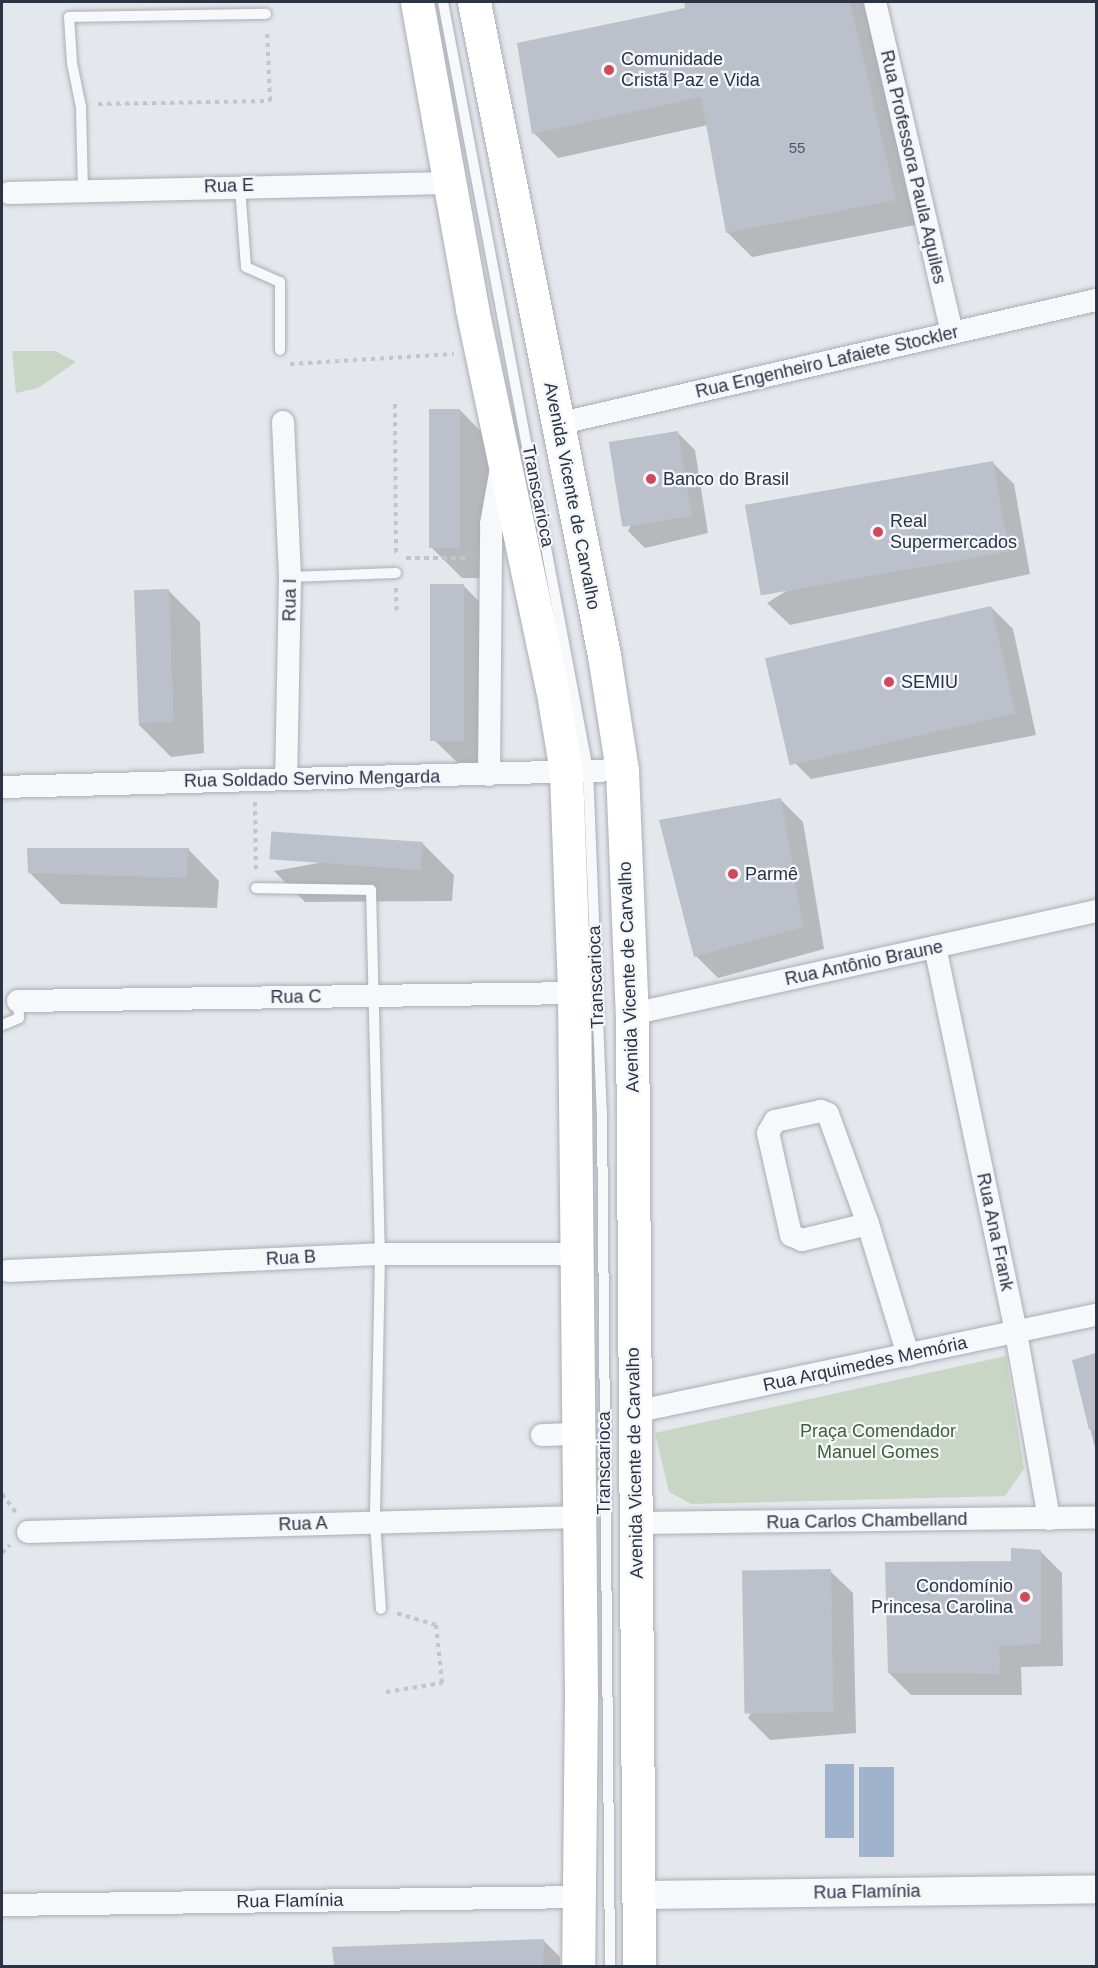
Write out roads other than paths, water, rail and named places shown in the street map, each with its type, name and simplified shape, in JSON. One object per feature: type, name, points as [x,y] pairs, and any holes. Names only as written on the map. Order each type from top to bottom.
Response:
[{"type":"main road","points":[[417,2],[448,183],[504,457],[577,771],[574,1254],[578,1517],[578,1966]]},
{"type":"main road","name":"Avenida Vicente de Carvalho","points":[[474,2],[556,424],[604,655],[622,770],[632,1014],[639,1966]]},
{"type":"street","name":"Rua Professora Paula Aquiles","points":[[875,2],[952,333]]},
{"type":"street","name":"Rua E","points":[[9,193],[448,183]]},
{"type":"street","name":"Rua Engenheiro Lafaiete Stockler","points":[[556,424],[1096,300]]},
{"type":"street","name":"Rua I","points":[[283,422],[290,577],[286,778]]},
{"type":"street","points":[[489,775],[491,524],[504,457]]},
{"type":"street","name":"Rua Soldado Servino Mengarda","points":[[2,787],[622,770]]},
{"type":"street","name":"Rua Antônio Braune","points":[[632,1014],[1096,910]]},
{"type":"street","name":"Rua Ana Frank","points":[[935,947],[1016,1333],[1049,1519]]},
{"type":"street","name":"Rua C","points":[[18,1001],[574,993]]},
{"type":"street","points":[[868,1224],[802,1240],[791,1235],[768,1133],[776,1120],[821,1111],[828,1114],[868,1224],[908,1355]]},
{"type":"street","name":"Rua B","points":[[4,1269],[380,1254],[574,1254]]},
{"type":"street","name":"Rua Arquimedes Memória","points":[[634,1412],[1096,1315]]},
{"type":"street","points":[[542,1435],[577,1434]]},
{"type":"street","name":"Rua A","points":[[28,1532],[578,1517]]},
{"type":"street","name":"Rua Carlos Chambelland","points":[[637,1523],[1096,1518]]},
{"type":"street","name":"Rua Flamínia","points":[[637,1895],[1096,1889]]},
{"type":"street","name":"Rua Flamínia","points":[[2,1905],[579,1897]]},
{"type":"lane","name":"Transcarioca","points":[[443,2],[577,771],[602,1113],[610,1966]]},
{"type":"lane","points":[[83,190],[80,104],[72,63],[69,17],[266,14]]},
{"type":"lane","points":[[240,186],[246,267],[280,282],[280,350]]},
{"type":"lane","points":[[290,577],[396,573]]},
{"type":"lane","points":[[256,888],[371,890],[376,996],[380,1254],[375,1522],[381,1609]]},
{"type":"lane","points":[[2,1025],[18,1018],[18,1001]]},
{"type":"water","points":[[825,1764],[854,1764],[854,1838],[825,1838]]},
{"type":"water","points":[[859,1767],[894,1767],[894,1857],[859,1857]]},
{"type":"place","name":"Comunidade Cristã Paz e Vida","points":[[609,70]]},
{"type":"place","name":"Banco do Brasil","points":[[651,479]]},
{"type":"place","name":"Real Supermercados","points":[[878,532]]},
{"type":"place","name":"SEMIU","points":[[889,682]]},
{"type":"place","name":"Parmê","points":[[733,874]]},
{"type":"place","name":"Condomínio Princesa Carolina","points":[[1025,1597]]},
{"type":"park label","name":"Praça Comendador Manuel Gomes","points":[[878,1442]]}]
